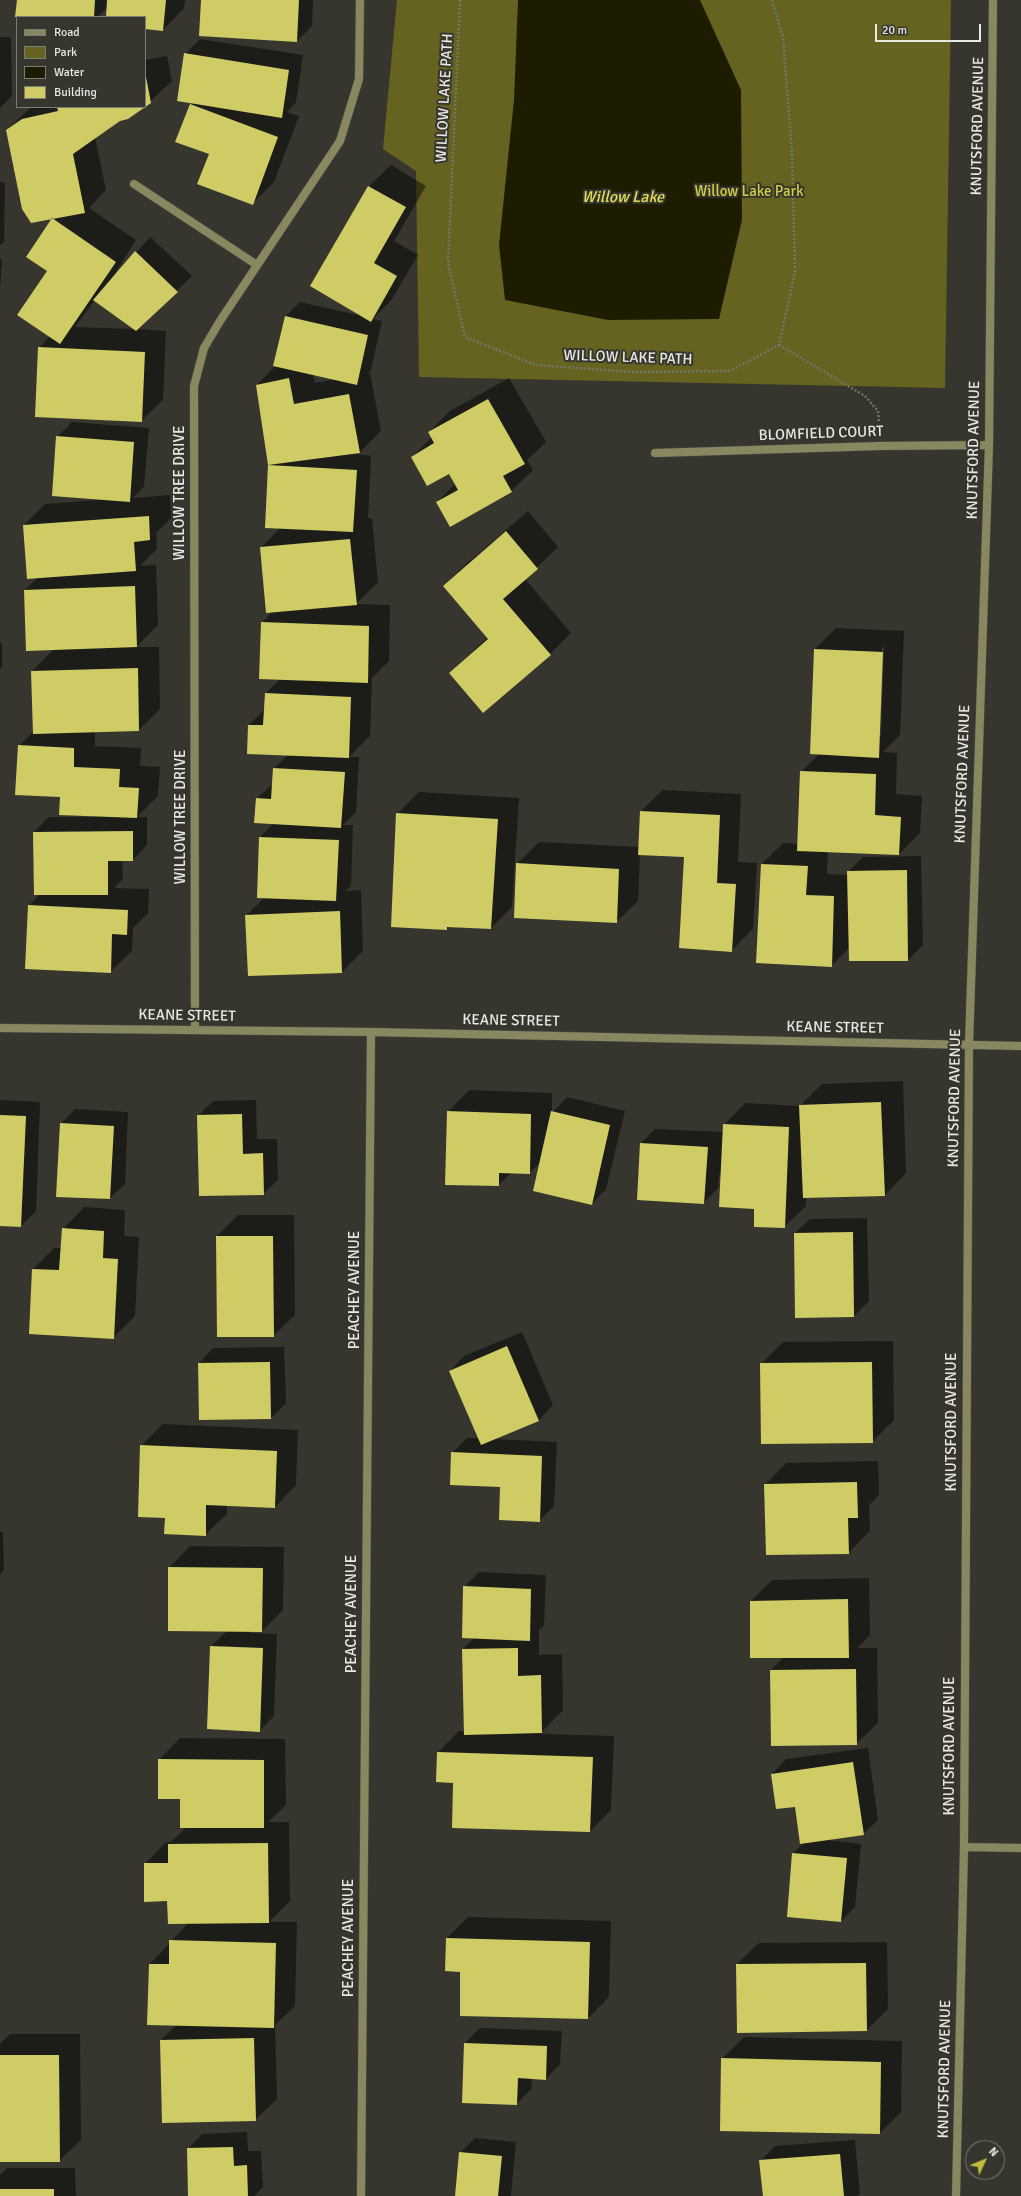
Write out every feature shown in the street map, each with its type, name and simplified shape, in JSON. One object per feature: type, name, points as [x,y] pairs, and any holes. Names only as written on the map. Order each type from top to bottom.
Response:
[{"type":"street","name":"WILLOW TREE DRIVE","points":[[195,1030],[194,386],[204,348],[257,265],[340,141],[359,79],[360,0]]},
{"type":"street","name":"KNUTSFORD AVENUE","points":[[956,2196],[964,1847],[968,1044],[989,445],[993,0]]},
{"type":"street","points":[[134,184],[257,265]]},
{"type":"street","name":"BLOMFIELD COURT","points":[[655,453],[879,446],[989,445]]},
{"type":"street","name":"KEANE STREET","points":[[0,1028],[371,1032],[1021,1046]]},
{"type":"street","name":"PEACHEY AVENUE","points":[[361,2196],[371,1032]]},
{"type":"street","points":[[964,1847],[1021,1848]]},
{"type":"path","name":"WILLOW LAKE PATH","points":[[460,0],[448,263],[465,337],[536,366],[633,372],[730,371],[779,345]]},
{"type":"path","points":[[772,0],[783,37],[792,154],[795,272],[779,345],[865,396],[878,411],[879,446]]},
{"type":"green space","name":"Willow Lake Park","points":[[397,0],[951,0],[945,388],[419,377],[416,171],[383,149]]},
{"type":"water","name":"Willow Lake","points":[[518,0],[700,0],[741,90],[742,220],[719,319],[608,320],[505,300],[499,245],[514,100]]},
{"type":"building","points":[[17,0],[95,0],[94,16],[15,17]]},
{"type":"building","points":[[107,0],[166,0],[163,31],[146,29],[146,16],[106,16]]},
{"type":"building","points":[[201,0],[299,0],[297,42],[199,36]]},
{"type":"building","points":[[184,53],[289,70],[282,118],[177,101]]},
{"type":"building","points":[[146,77],[151,103],[146,106]]},
{"type":"building","points":[[190,104],[278,137],[253,205],[197,184],[209,154],[175,142]]},
{"type":"building","points":[[57,108],[144,108],[128,119],[120,121],[73,154],[85,213],[31,223],[22,209],[6,130],[22,119],[58,111]]},
{"type":"building","points":[[368,186],[406,207],[374,263],[397,276],[371,322],[310,286]]},
{"type":"building","points":[[52,218],[116,262],[60,344],[17,315],[47,271],[26,257]]},
{"type":"building","points":[[135,251],[178,292],[136,331],[93,300]]},
{"type":"building","points":[[285,316],[368,335],[357,385],[273,366]]},
{"type":"building","points":[[38,347],[145,352],[142,422],[35,417]]},
{"type":"building","points":[[289,378],[294,404],[349,394],[360,453],[268,465],[256,385]]},
{"type":"building","points":[[488,399],[525,464],[503,476],[512,492],[450,527],[436,502],[458,490],[449,474],[427,486],[411,457],[434,443],[428,432]]},
{"type":"building","points":[[56,436],[134,442],[130,502],[52,496]]},
{"type":"building","points":[[268,465],[357,470],[353,532],[265,528]]},
{"type":"building","points":[[149,516],[150,540],[134,542],[136,571],[27,579],[23,525]]},
{"type":"building","points":[[506,531],[538,569],[503,599],[551,655],[483,713],[449,673],[488,639],[443,586]]},
{"type":"building","points":[[350,539],[357,605],[266,613],[260,547]]},
{"type":"building","points":[[135,586],[137,647],[26,651],[24,590]]},
{"type":"building","points":[[261,622],[369,626],[368,683],[259,679]]},
{"type":"building","points":[[814,649],[883,652],[879,758],[810,754]]},
{"type":"building","points":[[138,668],[139,731],[33,734],[31,671]]},
{"type":"building","points":[[265,693],[351,697],[349,758],[247,754],[248,725],[263,725]]},
{"type":"building","points":[[18,745],[74,748],[74,767],[120,769],[119,787],[139,788],[137,818],[59,815],[60,797],[15,795]]},
{"type":"building","points":[[273,768],[345,772],[341,828],[254,823],[256,798],[271,799]]},
{"type":"building","points":[[800,771],[876,774],[875,815],[901,817],[899,855],[797,851]]},
{"type":"building","points":[[640,811],[720,815],[717,883],[736,884],[732,952],[679,948],[684,857],[638,855]]},
{"type":"building","points":[[396,813],[498,819],[491,929],[447,927],[447,930],[391,927]]},
{"type":"building","points":[[133,831],[133,861],[108,861],[108,895],[34,895],[33,832]]},
{"type":"building","points":[[259,837],[339,840],[336,901],[257,898]]},
{"type":"building","points":[[516,863],[619,869],[617,923],[514,918]]},
{"type":"building","points":[[761,864],[808,866],[806,895],[834,896],[832,967],[756,963]]},
{"type":"building","points":[[907,870],[908,961],[849,961],[847,871]]},
{"type":"building","points":[[28,905],[128,910],[127,935],[112,934],[111,973],[25,969]]},
{"type":"building","points":[[340,911],[342,973],[248,976],[245,915]]},
{"type":"building","points":[[881,1102],[885,1196],[803,1198],[799,1105]]},
{"type":"building","points":[[447,1111],[531,1114],[530,1174],[499,1173],[499,1186],[445,1185]]},
{"type":"building","points":[[551,1111],[610,1125],[592,1205],[533,1191]]},
{"type":"building","points":[[242,1114],[243,1154],[263,1153],[264,1195],[199,1196],[197,1115]]},
{"type":"building","points":[[0,1115],[26,1116],[21,1227],[0,1226]]},
{"type":"building","points":[[60,1123],[114,1126],[110,1199],[56,1197]]},
{"type":"building","points":[[723,1124],[789,1127],[785,1228],[754,1227],[754,1209],[719,1207]]},
{"type":"building","points":[[640,1143],[708,1147],[704,1204],[637,1200]]},
{"type":"building","points":[[62,1228],[104,1231],[103,1258],[118,1259],[114,1339],[29,1334],[32,1269],[59,1270]]},
{"type":"building","points":[[853,1232],[854,1317],[795,1318],[794,1233]]},
{"type":"building","points":[[216,1236],[273,1236],[274,1337],[217,1337]]},
{"type":"building","points":[[507,1346],[539,1421],[481,1445],[449,1371]]},
{"type":"building","points":[[270,1362],[271,1419],[199,1420],[198,1363]]},
{"type":"building","points":[[872,1362],[873,1443],[761,1444],[760,1363]]},
{"type":"building","points":[[140,1445],[277,1451],[275,1508],[206,1505],[206,1536],[164,1534],[165,1518],[138,1517]]},
{"type":"building","points":[[451,1452],[542,1456],[540,1522],[499,1520],[500,1487],[450,1485]]},
{"type":"building","points":[[857,1482],[858,1518],[848,1518],[849,1554],[766,1555],[764,1484]]},
{"type":"building","points":[[168,1567],[263,1568],[262,1632],[168,1631]]},
{"type":"building","points":[[463,1586],[531,1589],[530,1641],[462,1638]]},
{"type":"building","points":[[848,1599],[849,1658],[750,1658],[750,1601]]},
{"type":"building","points":[[210,1646],[263,1648],[260,1732],[207,1729]]},
{"type":"building","points":[[518,1648],[518,1676],[541,1675],[542,1733],[464,1735],[462,1649]]},
{"type":"building","points":[[856,1669],[857,1745],[771,1746],[770,1670]]},
{"type":"building","points":[[437,1752],[593,1757],[590,1832],[452,1828],[453,1783],[436,1782]]},
{"type":"building","points":[[158,1759],[264,1760],[264,1828],[180,1828],[180,1799],[158,1799]]},
{"type":"building","points":[[853,1762],[864,1835],[800,1844],[795,1807],[776,1809],[771,1774]]},
{"type":"building","points":[[268,1843],[269,1923],[168,1924],[167,1901],[144,1902],[144,1863],[168,1863],[168,1844]]},
{"type":"building","points":[[792,1853],[847,1858],[841,1922],[787,1917]]},
{"type":"building","points":[[446,1938],[590,1942],[588,2019],[460,2016],[460,1972],[445,1971]]},
{"type":"building","points":[[169,1940],[276,1943],[274,2028],[147,2025],[149,1964],[169,1964]]},
{"type":"building","points":[[866,1963],[867,2031],[737,2033],[736,1964]]},
{"type":"building","points":[[254,2038],[256,2121],[162,2123],[160,2040]]},
{"type":"building","points":[[464,2043],[547,2046],[546,2080],[518,2078],[517,2105],[462,2103]]},
{"type":"building","points":[[0,2055],[59,2055],[60,2162],[0,2162]]},
{"type":"building","points":[[721,2058],[881,2062],[880,2134],[720,2131]]},
{"type":"building","points":[[233,2147],[234,2166],[247,2165],[248,2196],[188,2196],[187,2148]]},
{"type":"building","points":[[459,2152],[502,2156],[498,2196],[455,2196]]},
{"type":"building","points":[[840,2154],[844,2196],[763,2196],[759,2160]]},
{"type":"building","points":[[0,2189],[54,2189],[54,2196],[0,2196]]}]
